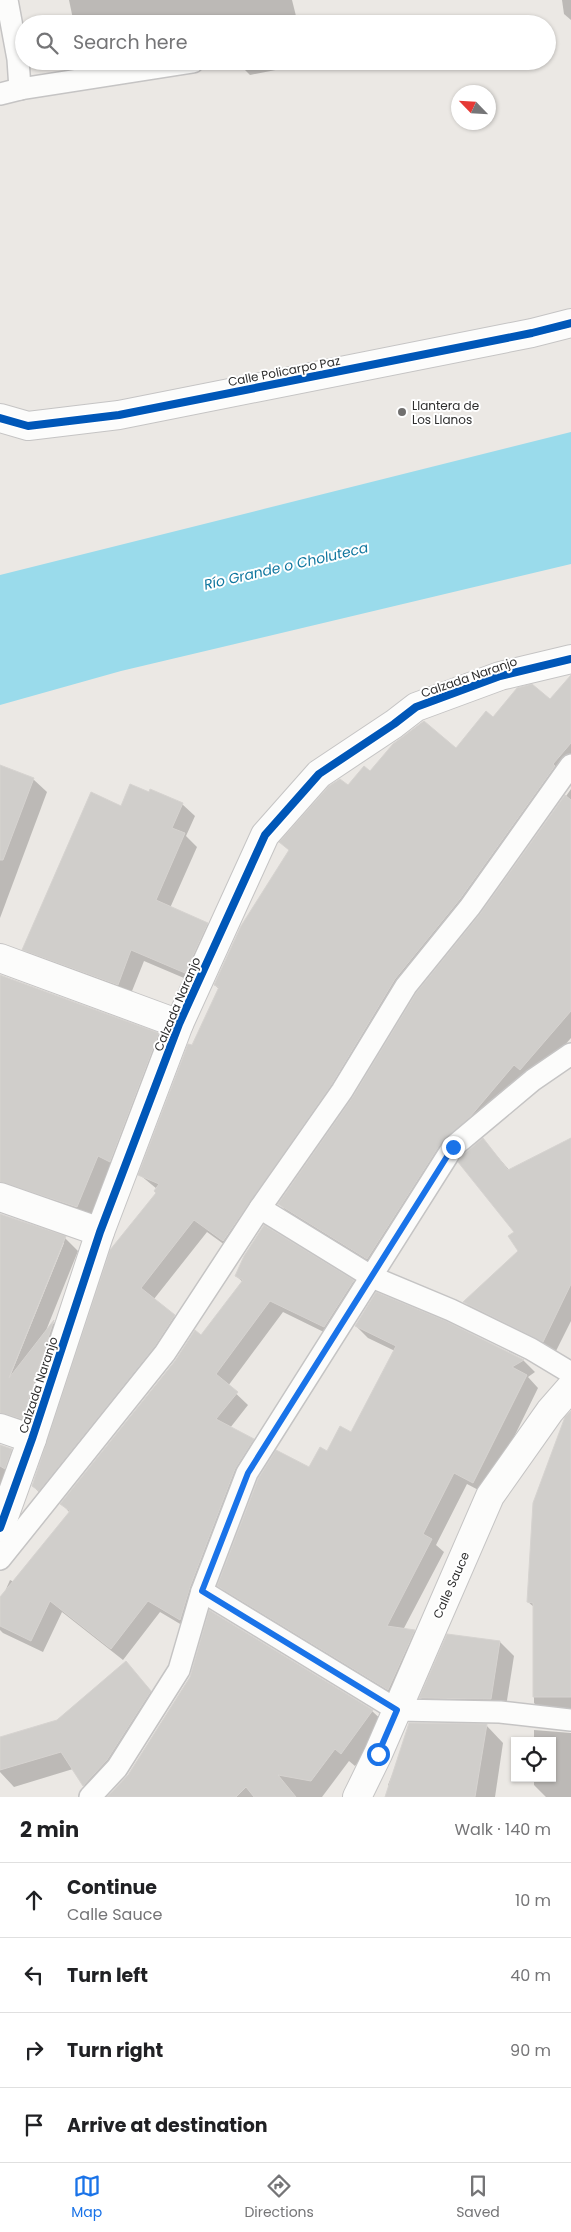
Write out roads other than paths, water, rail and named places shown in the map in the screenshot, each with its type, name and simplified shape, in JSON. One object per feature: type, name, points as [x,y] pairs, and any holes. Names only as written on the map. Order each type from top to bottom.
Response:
[{"type":"street","name":"Calle Policarpo Paz","points":[[0,418],[28,426],[119,415],[571,324]]},
{"type":"street","name":"Calzada Naranjo","points":[[0,1528],[32,1439],[100,1232],[180,1024],[265,835],[319,774],[416,707],[500,676],[571,659]]},
{"type":"street","points":[[0,958],[180,1024]]},
{"type":"street","points":[[0,1197],[100,1232]]},
{"type":"street","name":"Calle Sauce","points":[[357,1797],[490,1496],[550,1411],[571,1387]]},
{"type":"street","points":[[0,1428],[32,1439]]},
{"type":"lane","points":[[7,0],[15,43]]},
{"type":"lane","points":[[19,70],[20,89]]},
{"type":"lane","points":[[0,94],[20,89],[142,70]]},
{"type":"lane","points":[[0,1559],[165,1353],[260,1208],[342,1091],[406,986],[470,907],[571,765]]},
{"type":"lane","points":[[90,1797],[118,1768],[179,1670],[202,1591],[248,1473],[453,1147],[533,1080],[571,1054]]},
{"type":"lane","points":[[260,1208],[372,1277],[460,1314],[532,1349],[571,1373]]},
{"type":"lane","points":[[202,1591],[397,1710],[500,1712],[571,1720]]},
{"type":"water","name":"Río Grande o Choluteca","points":[[571,432],[571,564],[121,671],[0,705],[0,575]]},
{"type":"place","name":"Llantera de Los Llanos","points":[[402,412]]}]
